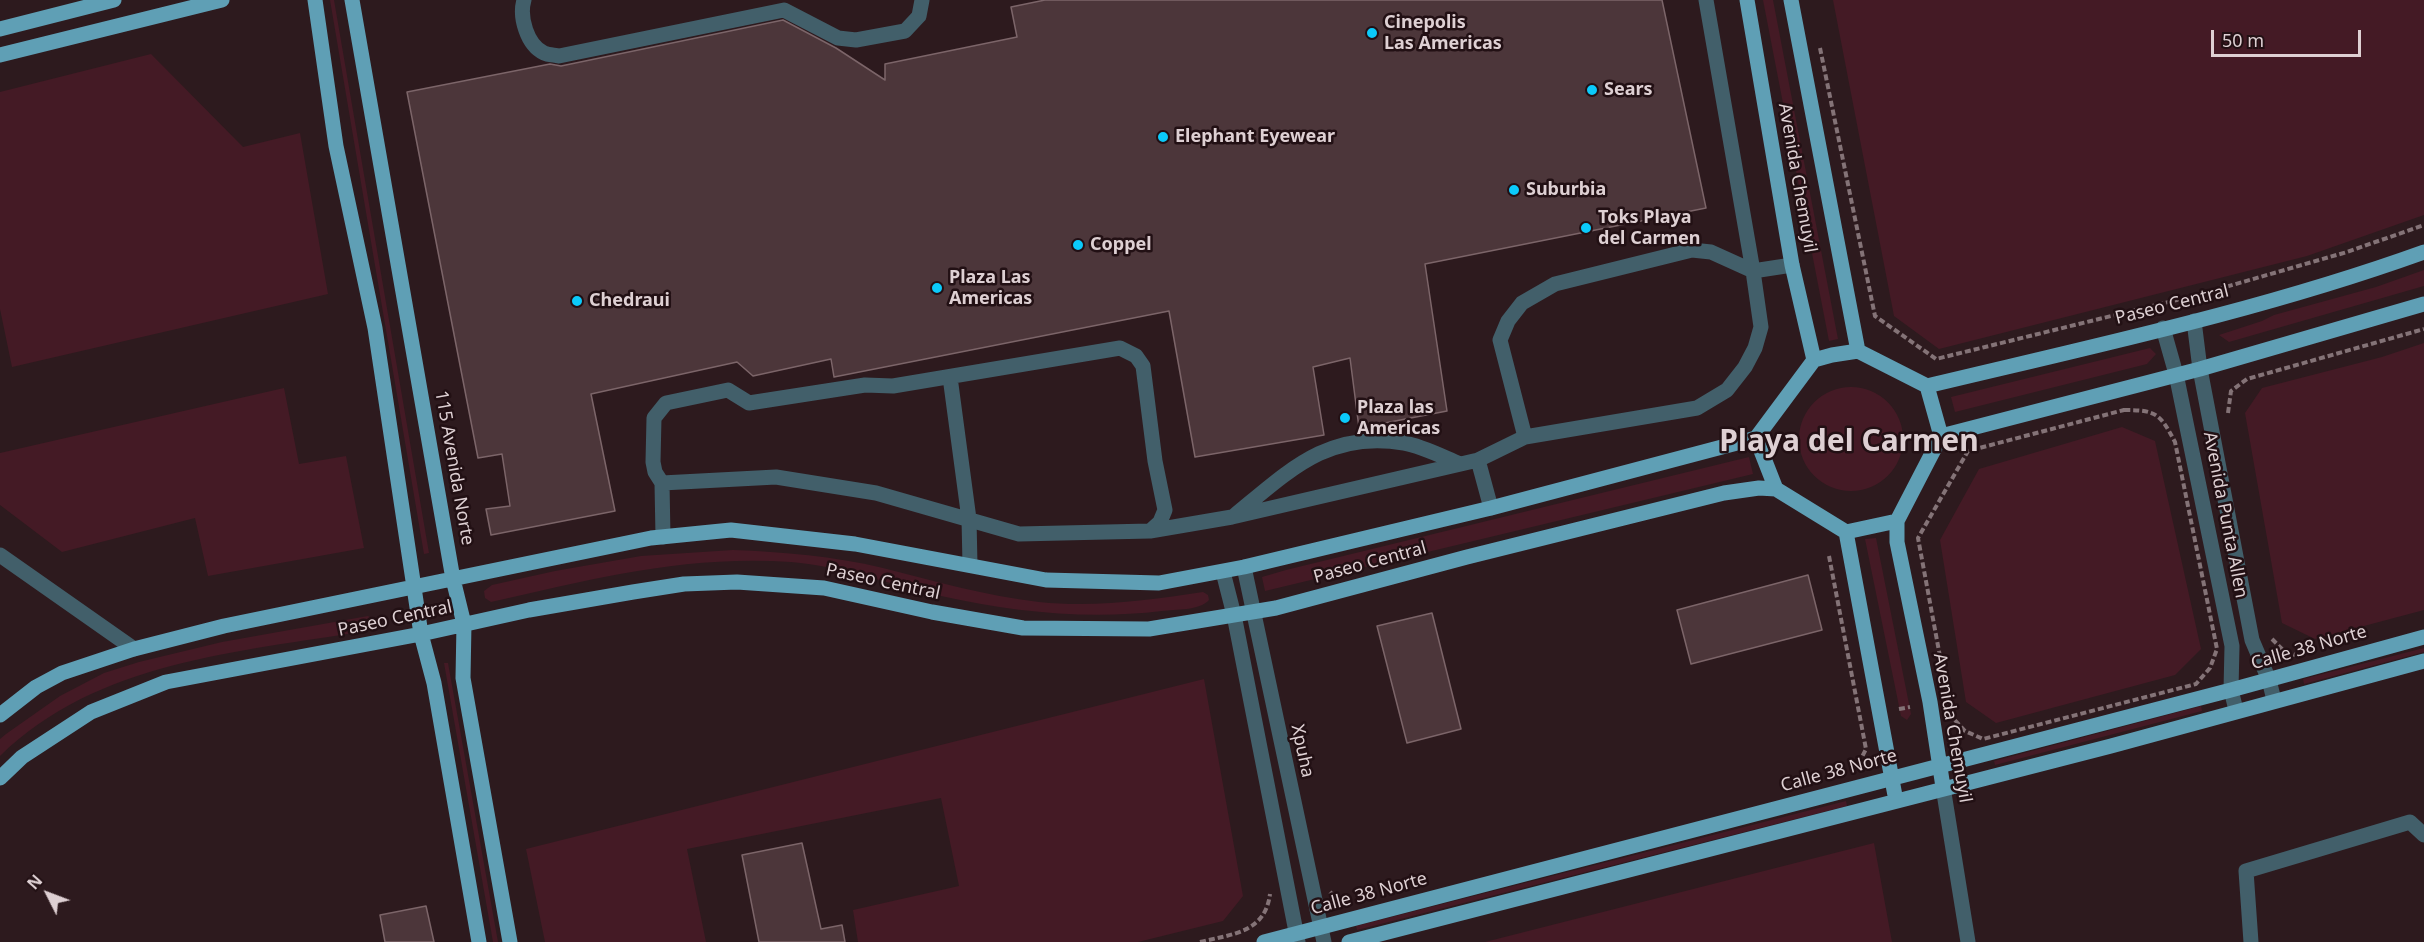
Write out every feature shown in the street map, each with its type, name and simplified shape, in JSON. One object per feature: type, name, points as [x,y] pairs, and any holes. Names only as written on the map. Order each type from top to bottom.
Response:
[{"type":"main road","points":[[0,28],[114,0]]},
{"type":"main road","points":[[0,55],[222,0]]},
{"type":"main road","points":[[315,0],[336,146],[375,328],[416,587],[421,634],[434,683],[479,942]]},
{"type":"main road","name":"115 Avenida Norte","points":[[352,0],[453,579],[464,624],[463,678],[510,942]]},
{"type":"main road","name":"Avenida Chemuyil","points":[[1747,0],[1792,265],[1814,360]]},
{"type":"main road","name":"Avenida Chemuyil","points":[[1791,0],[1858,351]]},
{"type":"main road","name":"Paseo Central","points":[[1927,386],[2194,321],[2352,278],[2424,252]]},
{"type":"main road","points":[[1941,435],[2200,369],[2424,304]]},
{"type":"main road","points":[[1858,351],[1927,386],[1941,435],[1897,521],[1846,532],[1776,489],[1756,438],[1814,360],[1858,351]]},
{"type":"main road","name":"Paseo Central","points":[[0,715],[36,687],[62,673],[134,649],[224,626],[663,537],[731,530],[855,544],[1046,580],[1159,583],[1223,572],[1491,508],[1756,438]]},
{"type":"main road","name":"Paseo Central","points":[[0,778],[22,757],[91,712],[166,682],[421,634],[529,610],[684,584],[737,582],[824,588],[932,612],[1023,628],[1149,630],[1253,613],[1724,493],[1759,488],[1776,489]]},
{"type":"main road","name":"Avenida Chemuyil","points":[[1897,521],[1897,542],[1930,702],[1943,787]]},
{"type":"main road","points":[[1846,532],[1896,801]]},
{"type":"main road","name":"Calle 38 Norte","points":[[1264,942],[1322,935],[1939,765],[2269,680],[2424,637]]},
{"type":"main road","points":[[1349,942],[1943,787],[2111,746],[2236,710],[2424,661]]},
{"type":"street","points":[[524,0],[525,26],[531,41],[543,53],[559,56],[783,5],[838,38],[856,40],[905,31],[919,16],[922,0]]},
{"type":"street","points":[[662,483],[776,477],[876,493],[1019,534],[1150,531],[1232,517],[1478,460],[1525,437],[1697,408],[1727,390],[1745,367],[1755,348],[1761,327],[1706,0]]},
{"type":"street","points":[[1525,437],[1500,340],[1508,321],[1522,303],[1556,284],[1692,250],[1712,252],[1753,272],[1792,265]]},
{"type":"street","name":"Avenida Punta Allen","points":[[2194,321],[2200,369],[2252,640],[2269,680],[2274,700]]},
{"type":"street","name":"Avenida Punta Allen","points":[[2163,328],[2176,374],[2232,646],[2231,690],[2236,710]]},
{"type":"street","points":[[663,537],[662,483],[655,472],[653,462],[654,418],[666,403],[728,390],[749,403],[865,385],[893,386],[1120,348],[1136,356],[1143,366],[1155,461],[1165,510],[1160,522],[1150,531]]},
{"type":"street","points":[[950,376],[969,519],[970,565]]},
{"type":"street","points":[[1232,517],[1296,466],[1330,447],[1362,440],[1405,443],[1460,464]]},
{"type":"street","points":[[1478,460],[1491,508]]},
{"type":"street","points":[[0,555],[134,649]]},
{"type":"street","name":"Xpuha","points":[[1244,567],[1322,935]]},
{"type":"street","points":[[1223,572],[1234,615],[1297,938]]},
{"type":"street","name":"Avenida Chemuyil","points":[[1943,787],[1968,942]]},
{"type":"street","points":[[2251,942],[2246,870],[2410,822],[2424,835]]},
{"type":"path","points":[[1818,37],[1875,316],[1936,359],[2201,294],[2347,252],[2424,225]]},
{"type":"path","points":[[2232,391],[2247,379],[2424,329]]},
{"type":"path","points":[[1965,731],[1951,716],[1918,538],[1968,451],[2124,410],[2149,410]]},
{"type":"path","points":[[1829,556],[1866,749],[1859,766]]},
{"type":"path","points":[[1899,709],[1910,707]]},
{"type":"path","points":[[1200,942],[1244,931],[1259,923],[1268,909],[1269,884]]},
{"type":"shaded area","points":[[330,0],[334,0],[429,553],[424,554]]},
{"type":"shaded area","points":[[1763,0],[1773,0],[1838,339],[1829,341]]},
{"type":"shaded area","points":[[1833,0],[2424,0],[2424,215],[2307,256],[1939,349],[1894,316]]},
{"type":"shaded area","points":[[151,54],[243,147],[300,133],[328,294],[12,367],[0,309],[0,92]]},
{"type":"shaded area","points":[[2424,270],[2424,286],[2229,342],[2219,335],[2274,315],[2376,287]]},
{"type":"shaded area","points":[[2424,343],[2424,610],[2315,639],[2282,623],[2245,413],[2262,388],[2382,357]]},
{"type":"shaded area","points":[[2150,348],[2156,354],[2147,364],[1955,412],[1951,397]]},
{"type":"shaded area","points":[[1851,387],[1871,391],[1888,402],[1899,419],[1903,439],[1899,459],[1888,476],[1871,487],[1851,491],[1831,487],[1814,476],[1803,459],[1799,439],[1803,419],[1814,402],[1831,391]]},
{"type":"shaded area","points":[[284,388],[299,464],[346,456],[364,548],[208,576],[195,518],[62,552],[0,505],[0,453]]},
{"type":"shaded area","points":[[2122,427],[2155,441],[2201,649],[2175,675],[1996,723],[1966,702],[1940,540],[1979,469]]},
{"type":"shaded area","points":[[1749,457],[1753,474],[1265,591],[1262,577],[1286,570]]},
{"type":"shaded area","points":[[1876,538],[1911,714],[1907,720],[1901,716],[1865,539]]},
{"type":"shaded area","points":[[733,550],[790,553],[846,560],[980,592],[1039,602],[1101,604],[1203,592],[1208,595],[1209,600],[1193,608],[1134,614],[1051,613],[968,602],[810,564],[752,561],[713,562],[639,571],[491,602],[485,598],[484,591],[492,585],[555,571],[641,556]]},
{"type":"shaded area","points":[[368,616],[374,620],[375,626],[366,631],[220,655],[125,680],[80,699],[38,724],[0,756],[0,739],[6,734],[60,696],[104,673],[222,642]]},
{"type":"shaded area","points":[[2424,648],[2424,652],[2304,684],[2303,679]]},
{"type":"shaded area","points":[[444,663],[448,663],[498,942],[493,942]]},
{"type":"shaded area","points":[[1204,679],[1243,896],[1223,921],[1138,942],[858,942],[853,910],[959,886],[941,798],[687,849],[706,942],[545,942],[526,849]]},
{"type":"shaded area","points":[[2201,706],[2202,711],[1995,765],[1994,761]]},
{"type":"shaded area","points":[[1846,801],[1847,806],[1357,930],[1356,926]]},
{"type":"shaded area","points":[[1874,843],[1892,942],[1485,942]]},
{"type":"building","name":"Plaza Las Americas","points":[[1045,0],[1662,0],[1706,208],[1425,264],[1447,411],[1359,428],[1350,358],[1313,367],[1324,435],[1195,457],[1169,311],[834,377],[831,359],[753,376],[737,362],[591,394],[615,511],[491,535],[486,509],[510,506],[502,454],[478,458],[407,92],[550,64],[561,66],[783,20],[836,48],[885,80],[885,64],[1017,37],[1011,7]]},
{"type":"building","points":[[1808,575],[1822,630],[1691,664],[1677,610]]},
{"type":"building","points":[[1432,613],[1461,729],[1407,743],[1377,626]]},
{"type":"building","points":[[802,843],[821,929],[842,925],[845,942],[759,942],[742,855]]},
{"type":"building","points":[[426,906],[434,942],[385,942],[380,915]]},
{"type":"place","name":"Cinepolis Las Americas","points":[[1372,33]]},
{"type":"place","name":"Sears","points":[[1592,90]]},
{"type":"place","name":"Elephant Eyewear","points":[[1163,137]]},
{"type":"place","name":"Suburbia","points":[[1514,190]]},
{"type":"place","name":"Toks Playa del Carmen","points":[[1586,228]]},
{"type":"place","name":"Coppel","points":[[1078,245]]},
{"type":"place","name":"Plaza Las Americas","points":[[937,288]]},
{"type":"place","name":"Chedraui","points":[[577,301]]},
{"type":"place","name":"Plaza las Americas","points":[[1345,418]]},
{"type":"district","name":"Playa del Carmen","points":[[1849,442]]}]
